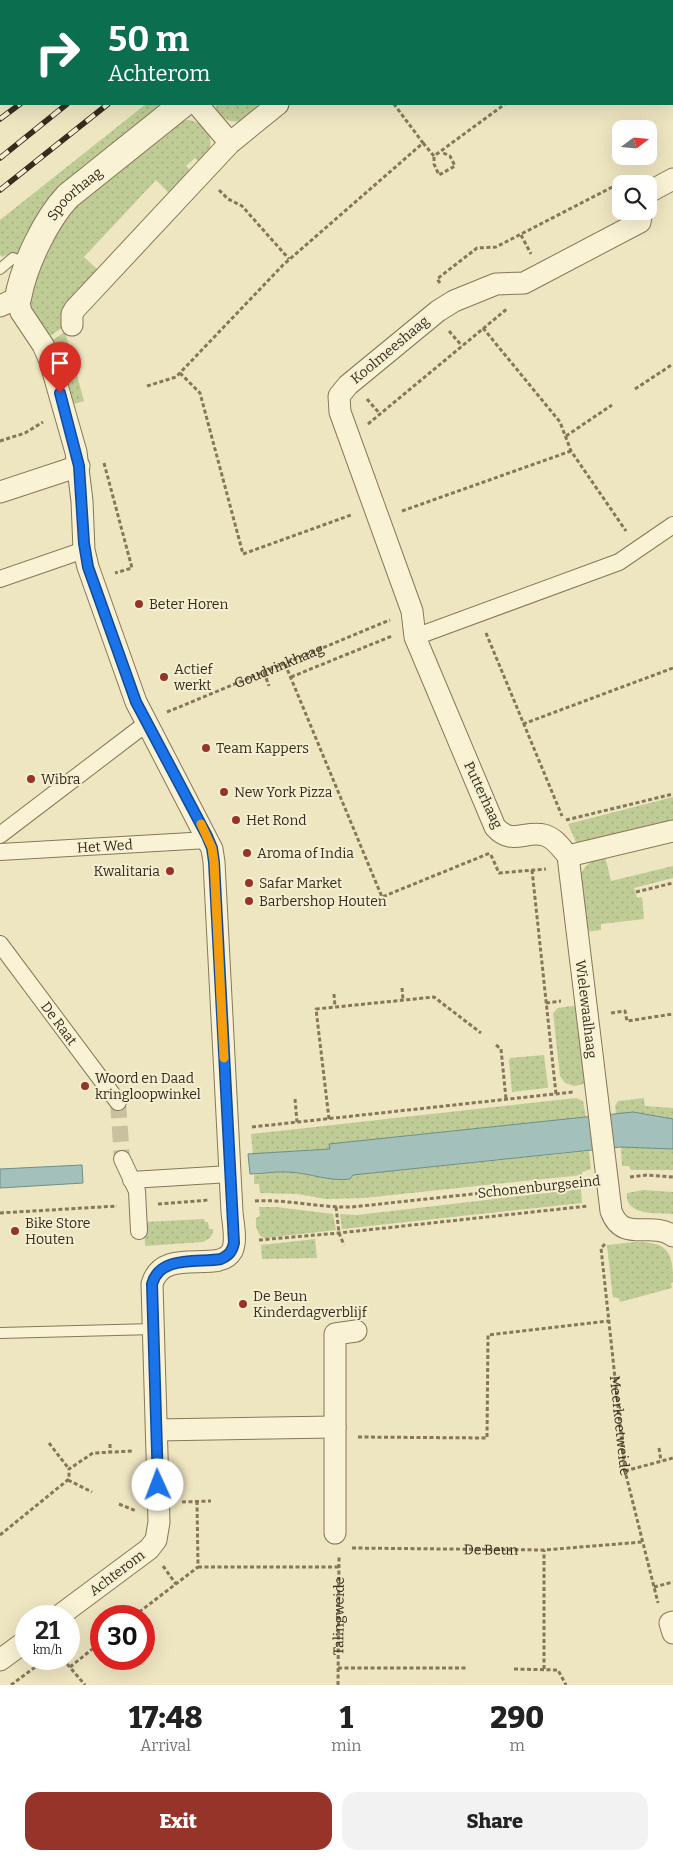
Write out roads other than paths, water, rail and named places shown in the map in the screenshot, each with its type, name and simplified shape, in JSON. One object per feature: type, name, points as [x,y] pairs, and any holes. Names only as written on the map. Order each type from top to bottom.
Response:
[{"type":"street","name":"Spoorhaag","points":[[9,302],[20,285],[51,216],[64,200],[182,105]]},
{"type":"street","points":[[199,105],[230,143]]},
{"type":"street","points":[[72,325],[72,314],[75,309],[201,173],[230,143],[277,105]]},
{"type":"street","points":[[657,188],[673,179]]},
{"type":"street","name":"Koolmeeshaag","points":[[412,611],[350,439],[338,403],[339,396],[343,390],[438,310],[483,288],[507,283],[524,283],[640,222],[640,220]]},
{"type":"street","points":[[9,302],[21,312],[43,345],[50,361],[65,409],[79,466],[84,550],[136,702],[208,840],[214,862],[230,1174],[131,1180]]},
{"type":"street","points":[[0,492],[79,466]]},
{"type":"street","points":[[415,637],[619,562],[673,524]]},
{"type":"street","points":[[0,579],[84,550]]},
{"type":"street","name":"Putterhaag","points":[[412,611],[415,637],[495,827],[500,833],[507,836],[544,835],[554,840],[568,856]]},
{"type":"street","points":[[0,835],[147,724]]},
{"type":"street","points":[[568,856],[673,832]]},
{"type":"street","name":"Het Wed","points":[[0,852],[208,840]]},
{"type":"street","name":"Wielewaalhaag","points":[[568,856],[606,1171],[614,1219],[620,1226],[626,1229],[659,1230],[673,1236]]},
{"type":"street","name":"De Raat","points":[[0,944],[118,1102]]},
{"type":"street","points":[[122,1160],[137,1191],[139,1231]]},
{"type":"street","name":"Achterom","points":[[74,1605],[149,1549],[156,1540],[159,1529],[152,1284],[154,1276],[166,1266],[221,1259],[228,1256],[234,1243],[230,1174]]},
{"type":"street","points":[[337,1540],[336,1334],[356,1331]]},
{"type":"street","points":[[157,1440],[335,1432]]},
{"type":"street","points":[[0,1660],[15,1649]]},
{"type":"lane","points":[[0,269],[13,258],[28,264]]},
{"type":"lane","points":[[0,1333],[154,1329]]},
{"type":"water","points":[[633,1112],[673,1119],[673,1149],[621,1147],[353,1175],[350,1179],[342,1180],[289,1172],[250,1174],[248,1154],[330,1149],[329,1144]]},
{"type":"water","points":[[82,1165],[83,1183],[0,1188],[0,1169]]},
{"type":"tunnel","points":[[118,1102],[122,1159]]},
{"type":"railway","points":[[0,119],[19,105]]},
{"type":"railway","points":[[0,158],[66,105]]},
{"type":"railway","points":[[0,190],[107,105]]},
{"type":"place","name":"Beter Horen","points":[[139,604]]},
{"type":"place","name":"Actief werkt","points":[[164,677]]},
{"type":"place","name":"Team Kappers","points":[[206,748]]},
{"type":"place","name":"Wibra","points":[[31,779]]},
{"type":"place","name":"New York Pizza","points":[[224,792]]},
{"type":"place","name":"Het Rond","points":[[236,820]]},
{"type":"place","name":"Aroma of India","points":[[247,853]]},
{"type":"place","name":"Kwalitaria","points":[[170,871]]},
{"type":"place","name":"Safar Market","points":[[249,883]]},
{"type":"place","name":"Barbershop Houten","points":[[249,901]]},
{"type":"place","name":"Woord en Daad kringloopwinkel","points":[[85,1086]]},
{"type":"place","name":"Bike Store Houten","points":[[15,1231]]},
{"type":"place","name":"De Beun Kinderdagverblijf","points":[[243,1304]]}]
